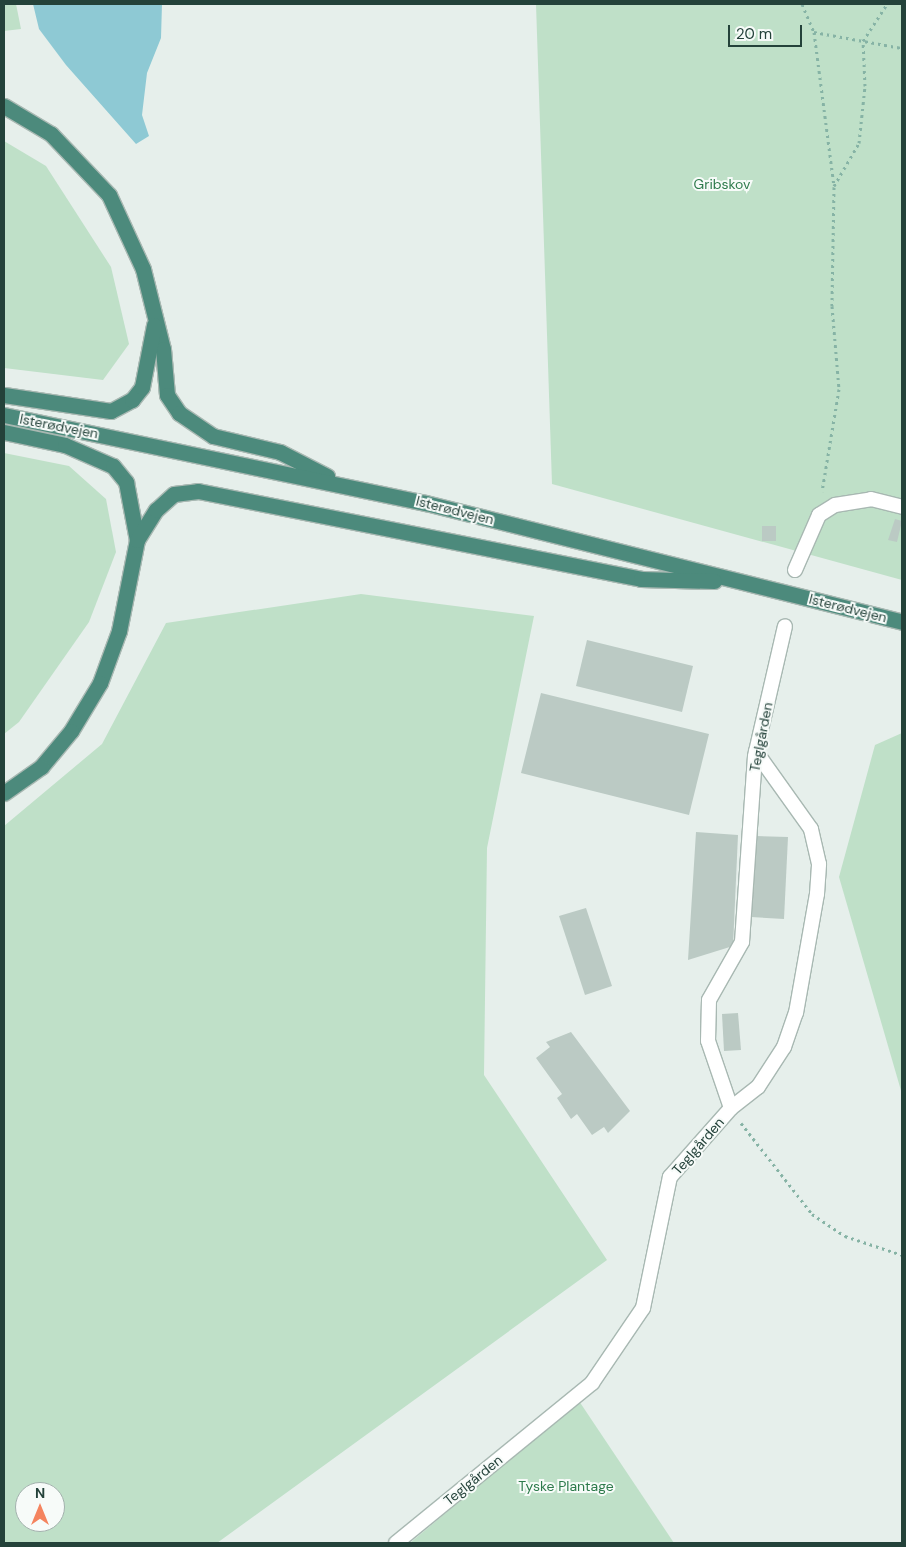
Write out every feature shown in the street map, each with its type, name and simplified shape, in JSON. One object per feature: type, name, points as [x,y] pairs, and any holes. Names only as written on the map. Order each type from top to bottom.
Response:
[{"type":"highway","points":[[4,106],[51,134],[109,195],[143,269],[155,319],[167,395],[193,426],[213,436],[280,452],[347,486]]},
{"type":"highway","points":[[4,395],[111,412],[132,400],[142,387],[155,319]]},
{"type":"highway","name":"Isterødvejen","points":[[4,415],[347,486],[742,581],[902,622]]},
{"type":"highway","points":[[4,432],[65,445],[113,466],[126,482],[137,540]]},
{"type":"highway","points":[[4,793],[40,767],[71,731],[100,683],[119,631],[137,540],[156,510],[174,494],[198,490],[641,579],[742,581]]},
{"type":"lane","points":[[795,570],[819,514],[835,505],[871,499],[902,507]]},
{"type":"lane","name":"Teglgården","points":[[396,1543],[592,1383],[643,1308],[670,1177],[731,1108],[708,1041],[710,1000],[742,942],[748,817],[756,752],[785,626]]},
{"type":"lane","points":[[731,1108],[758,1087],[784,1047],[796,1013],[818,884],[819,864],[811,829],[756,752]]},
{"type":"path","points":[[802,4],[814,32],[834,187],[832,306],[839,389],[819,514]]},
{"type":"path","points":[[834,187],[859,143],[865,86],[863,41],[887,4]]},
{"type":"path","points":[[814,32],[902,48]]},
{"type":"path","points":[[731,1108],[761,1153],[812,1214],[845,1236],[902,1256]]},
{"type":"green space","points":[[4,4],[16,4],[21,29],[4,31]]},
{"type":"green space","name":"Gribskov","points":[[536,4],[902,4],[902,580],[552,484]]},
{"type":"green space","points":[[4,141],[46,166],[111,267],[129,344],[103,380],[4,368]]},
{"type":"green space","points":[[4,453],[69,466],[106,499],[116,552],[89,622],[19,722],[4,734]]},
{"type":"green space","points":[[361,594],[534,616],[487,848],[484,1075],[607,1260],[217,1543],[4,1543],[4,826],[102,744],[166,623]]},
{"type":"green space","points":[[902,733],[902,1094],[839,877],[875,745]]},
{"type":"green space","name":"Tyske Plantage","points":[[579,1401],[674,1543],[410,1543]]},
{"type":"water","points":[[33,4],[162,4],[161,38],[147,73],[142,115],[149,136],[136,144],[66,65],[39,29]]},
{"type":"building","points":[[895,519],[902,521],[897,542],[888,540]]},
{"type":"building","points":[[762,526],[776,526],[776,541],[762,541]]},
{"type":"building","points":[[587,640],[693,666],[682,712],[576,686]]},
{"type":"building","points":[[541,693],[709,734],[689,815],[521,773]]},
{"type":"building","points":[[696,832],[738,835],[733,946],[688,960]]},
{"type":"building","points":[[755,836],[788,837],[784,919],[751,917]]},
{"type":"building","points":[[586,908],[612,986],[585,995],[559,916]]},
{"type":"building","points":[[738,1013],[741,1050],[724,1051],[722,1014]]},
{"type":"building","points":[[571,1032],[630,1111],[608,1133],[604,1127],[592,1135],[577,1114],[571,1119],[557,1098],[562,1094],[536,1058],[550,1047],[546,1042]]}]
